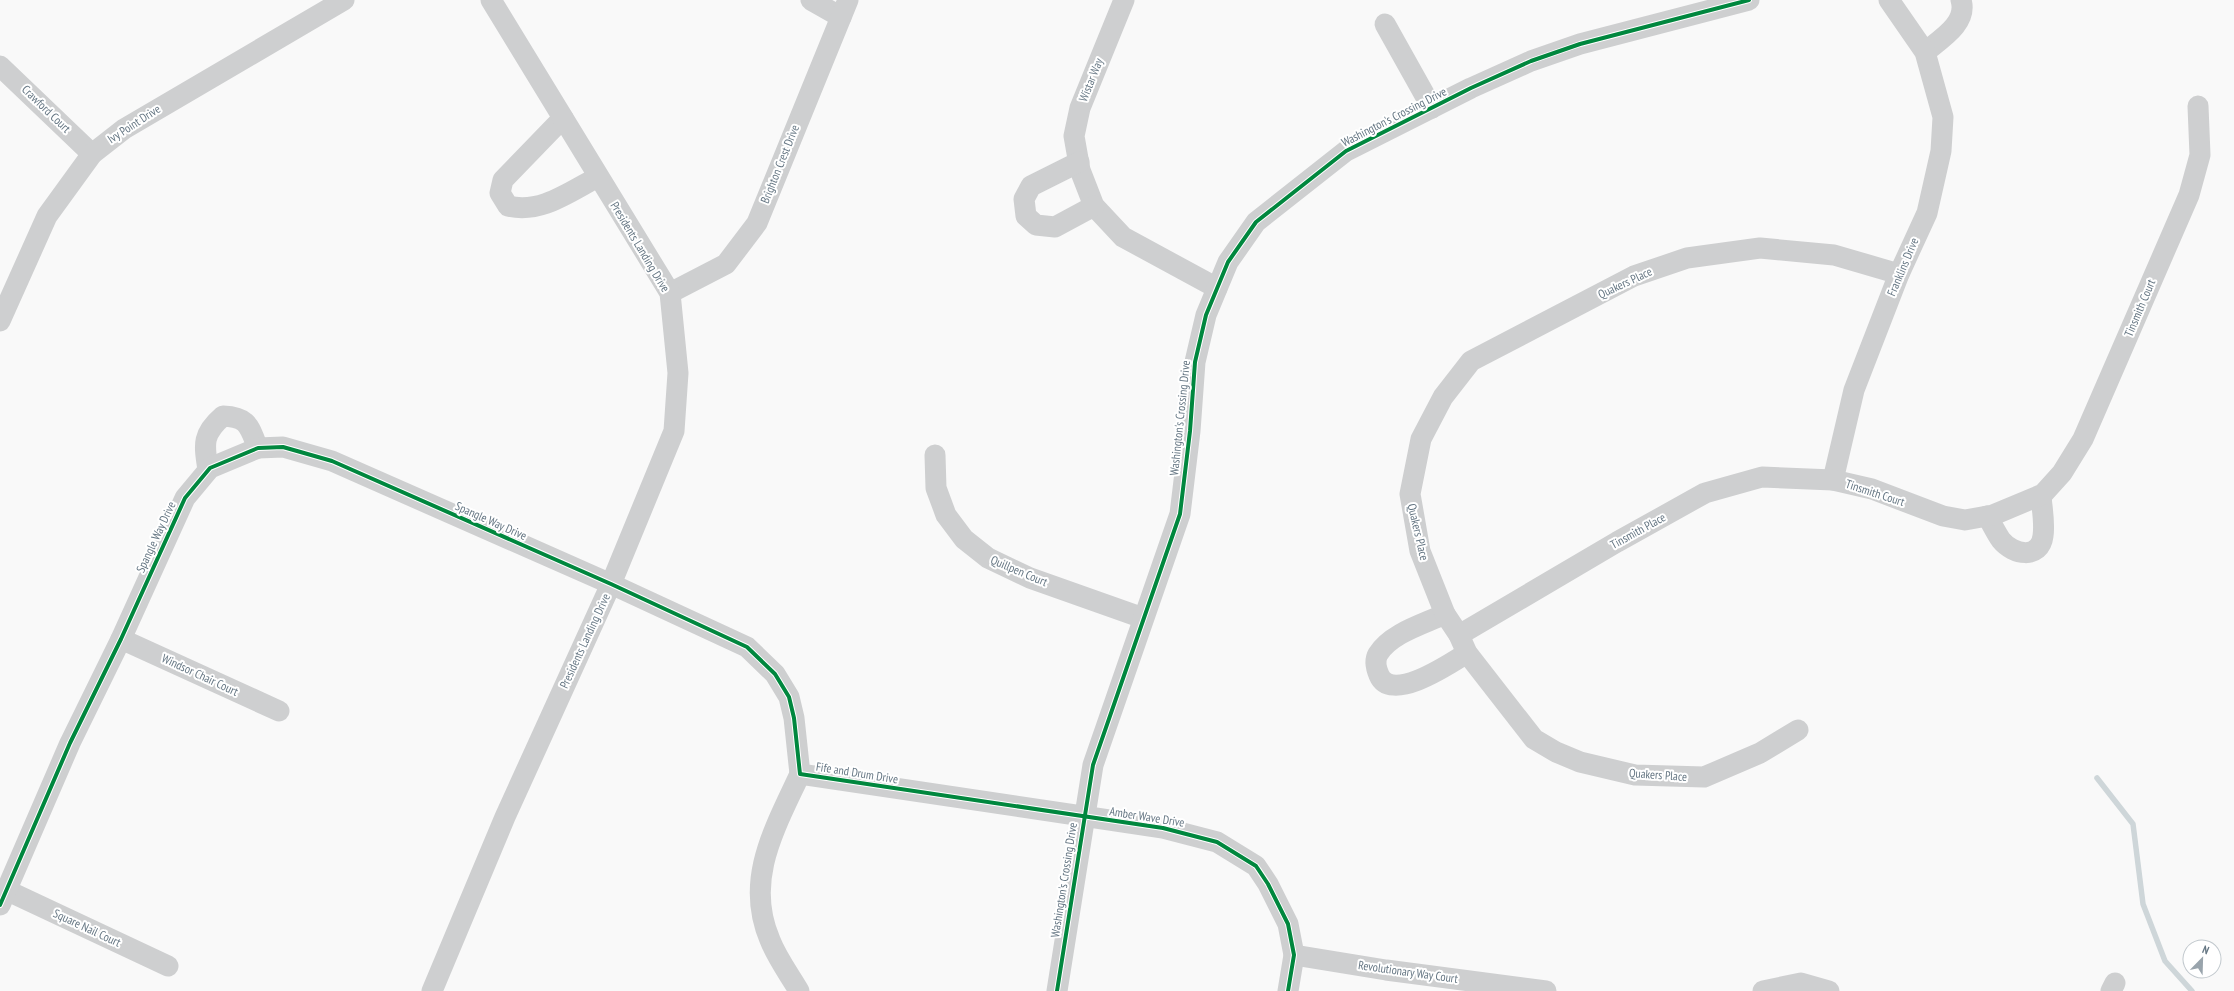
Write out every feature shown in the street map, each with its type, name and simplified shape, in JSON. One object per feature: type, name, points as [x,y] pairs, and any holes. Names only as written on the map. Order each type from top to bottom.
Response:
[{"type":"street","name":"Ivy Point Drive","points":[[0,321],[47,216],[92,154],[124,129],[344,0]]},
{"type":"street","name":"Presidents Landing Drive","points":[[432,991],[505,817],[611,584],[674,431],[678,373],[670,293],[491,0]]},
{"type":"street","points":[[812,0],[845,9]]},
{"type":"street","name":"Wistar Way","points":[[1124,0],[1080,108],[1074,136],[1079,162],[1094,206],[1123,237],[1217,288]]},
{"type":"street","name":"Washington's Crossing Drive","points":[[1057,991],[1093,765],[1180,514],[1190,431],[1195,362],[1206,315],[1228,262],[1256,222],[1346,152],[1432,108],[1531,61],[1580,44],[1700,6],[1749,0]]},
{"type":"street","points":[[1925,52],[1959,21],[1962,11],[1961,0]]},
{"type":"street","name":"Franklins Drive","points":[[1833,480],[1854,390],[1899,274],[1927,213],[1941,151],[1943,117],[1925,52],[1895,1]]},
{"type":"street","name":"Brighton Crest Drive","points":[[670,293],[726,264],[757,223],[845,9]]},
{"type":"street","points":[[1385,24],[1432,108]]},
{"type":"street","name":"Crawford Court","points":[[0,66],[92,154]]},
{"type":"street","name":"Tinsmith Court","points":[[1833,480],[1872,490],[1943,516],[1965,520],[1987,516],[2040,496],[2062,473],[2084,439],[2189,195],[2200,155],[2198,106]]},
{"type":"street","points":[[563,118],[503,180],[500,193],[508,206],[522,210],[540,207],[598,177]]},
{"type":"street","points":[[1079,162],[1031,186],[1024,199],[1026,216],[1036,225],[1055,227],[1094,206]]},
{"type":"street","name":"Quakers Place","points":[[1798,730],[1760,753],[1704,777],[1635,775],[1621,772],[1580,762],[1556,752],[1534,739],[1463,644],[1445,614],[1420,551],[1410,494],[1422,439],[1444,397],[1471,361],[1634,276],[1687,258],[1760,248],[1834,255],[1899,274]]},
{"type":"street","points":[[208,470],[204,445],[210,427],[223,416],[238,416],[247,424],[258,448]]},
{"type":"street","name":"Spangle Way Drive","points":[[3,897],[70,743],[121,639],[184,498],[208,470],[217,464],[258,448],[282,447],[332,461],[611,584]]},
{"type":"street","name":"Quillpen Court","points":[[935,455],[936,488],[946,515],[964,539],[988,558],[1030,578],[1143,618]]},
{"type":"street","name":"Tinsmith Place","points":[[1445,614],[1395,638],[1378,654],[1375,662],[1380,677],[1389,684],[1405,684],[1436,672],[1463,644],[1617,542],[1705,493],[1762,476],[1833,480]]},
{"type":"street","points":[[1987,516],[2002,541],[2017,551],[2030,554],[2036,551],[2043,538],[2040,496]]},
{"type":"street","name":"Fife and Drum Drive","points":[[611,584],[748,647],[775,674],[789,697],[794,718],[800,774],[1084,817]]},
{"type":"street","name":"Windsor Chair Court","points":[[121,639],[279,711]]},
{"type":"street","points":[[799,991],[770,940],[759,899],[768,842],[800,774]]},
{"type":"street","name":"Amber Wave Drive","points":[[1084,817],[1163,828],[1193,834],[1217,842],[1236,852],[1256,866],[1268,884],[1288,924],[1294,955],[1288,991]]},
{"type":"street","name":"Square Nail Court","points":[[3,897],[168,966]]},
{"type":"street","name":"Revolutionary Way Court","points":[[1294,955],[1505,988],[1546,991]]},
{"type":"street","points":[[1763,991],[1801,983],[1829,991]]},
{"type":"waterway","points":[[2097,778],[2133,824],[2143,904],[2165,961],[2192,991]]},
{"type":"cycle path","points":[[1057,991],[1093,765],[1180,514],[1190,431],[1195,362],[1206,315],[1228,262],[1256,222],[1346,151],[1471,88],[1531,61],[1580,44],[1749,0]]},
{"type":"cycle path","points":[[0,905],[70,743],[121,639],[185,498],[210,468],[258,448],[283,447],[332,461],[611,584],[747,647],[775,674],[789,697],[794,718],[800,774],[1163,828],[1217,842],[1256,866],[1268,884],[1288,924],[1294,955],[1288,991]]}]
